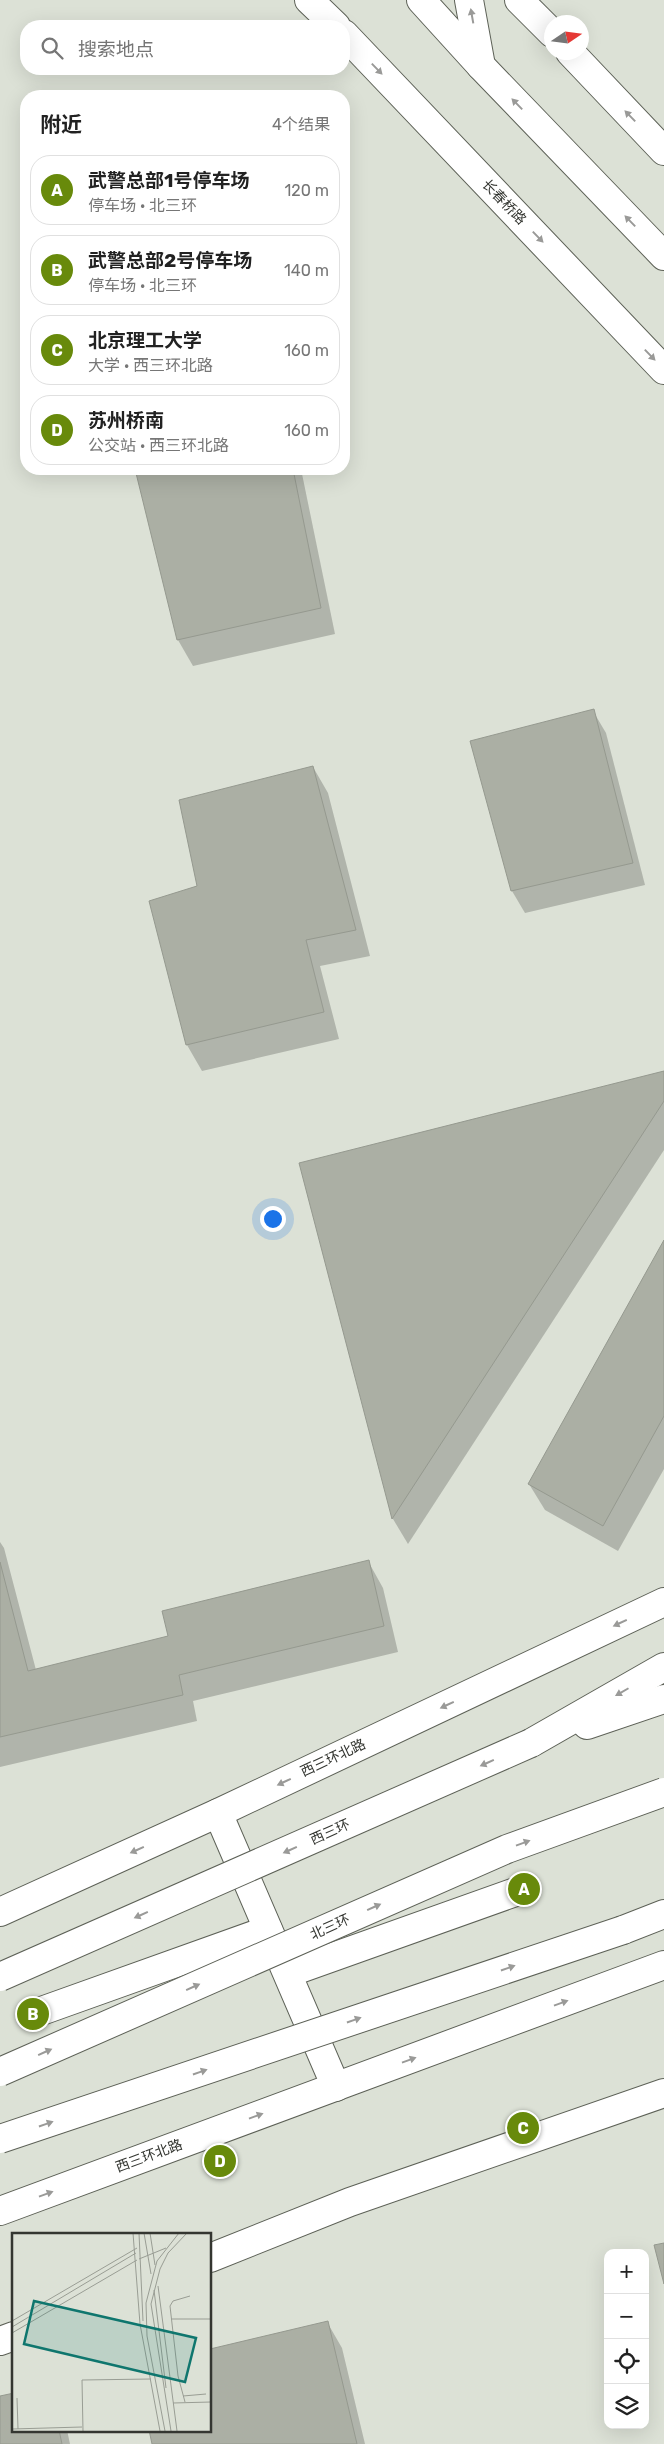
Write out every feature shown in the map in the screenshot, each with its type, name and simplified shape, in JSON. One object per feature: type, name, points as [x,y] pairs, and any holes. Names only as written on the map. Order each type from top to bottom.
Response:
[{"type":"main road","points":[[309,0],[330,20]]},
{"type":"main road","points":[[421,0],[481,66],[664,256]]},
{"type":"main road","points":[[469,0],[481,66]]},
{"type":"main road","points":[[520,0],[544,25]]},
{"type":"main road","name":"长春桥路","points":[[350,40],[664,370]]},
{"type":"main road","points":[[578,60],[664,151]]},
{"type":"main road","name":"西三环北路","points":[[0,1912],[218,1813],[664,1602]]},
{"type":"main road","points":[[531,1743],[664,1667]]},
{"type":"main road","name":"西三环","points":[[0,1977],[531,1743],[664,1699]]},
{"type":"main road","name":"北三环","points":[[0,2072],[507,1849],[664,1792]]},
{"type":"main road","points":[[218,1813],[336,2087]]},
{"type":"main road","points":[[288,1973],[524,1889]]},
{"type":"main road","points":[[0,2139],[664,1914]]},
{"type":"main road","points":[[33,2014],[268,1930]]},
{"type":"main road","name":"西三环北路","points":[[0,2211],[664,1965]]},
{"type":"main road","points":[[211,2258],[350,2202],[664,2093]]},
{"type":"main road","points":[[0,2341],[12,2337]]},
{"type":"building","points":[[136,475],[294,475],[321,608],[177,640]]},
{"type":"building","points":[[594,709],[633,863],[511,891],[470,741]]},
{"type":"building","points":[[313,766],[356,930],[306,940],[324,1012],[186,1045],[149,901],[197,886],[179,800]]},
{"type":"building","points":[[664,1071],[664,1101],[392,1519],[299,1163]]},
{"type":"building","points":[[664,1240],[664,1416],[603,1526],[528,1484]]},
{"type":"building","points":[[369,1560],[384,1626],[179,1675],[183,1695],[0,1737],[0,1562],[28,1671],[168,1636],[162,1611]]},
{"type":"building","points":[[664,2243],[664,2284],[654,2245]]},
{"type":"building","points":[[328,2321],[357,2444],[152,2444],[149,2432],[211,2432],[211,2349]]},
{"type":"building","points":[[12,2393],[12,2432],[59,2432],[62,2444],[0,2444],[0,2396]]},
{"type":"place","name":"武警总部1号停车场","points":[[524,1889]]},
{"type":"place","name":"武警总部2号停车场","points":[[33,2014]]},
{"type":"place","name":"北京理工大学","points":[[523,2128]]},
{"type":"place","name":"苏州桥南","points":[[220,2161]]}]
